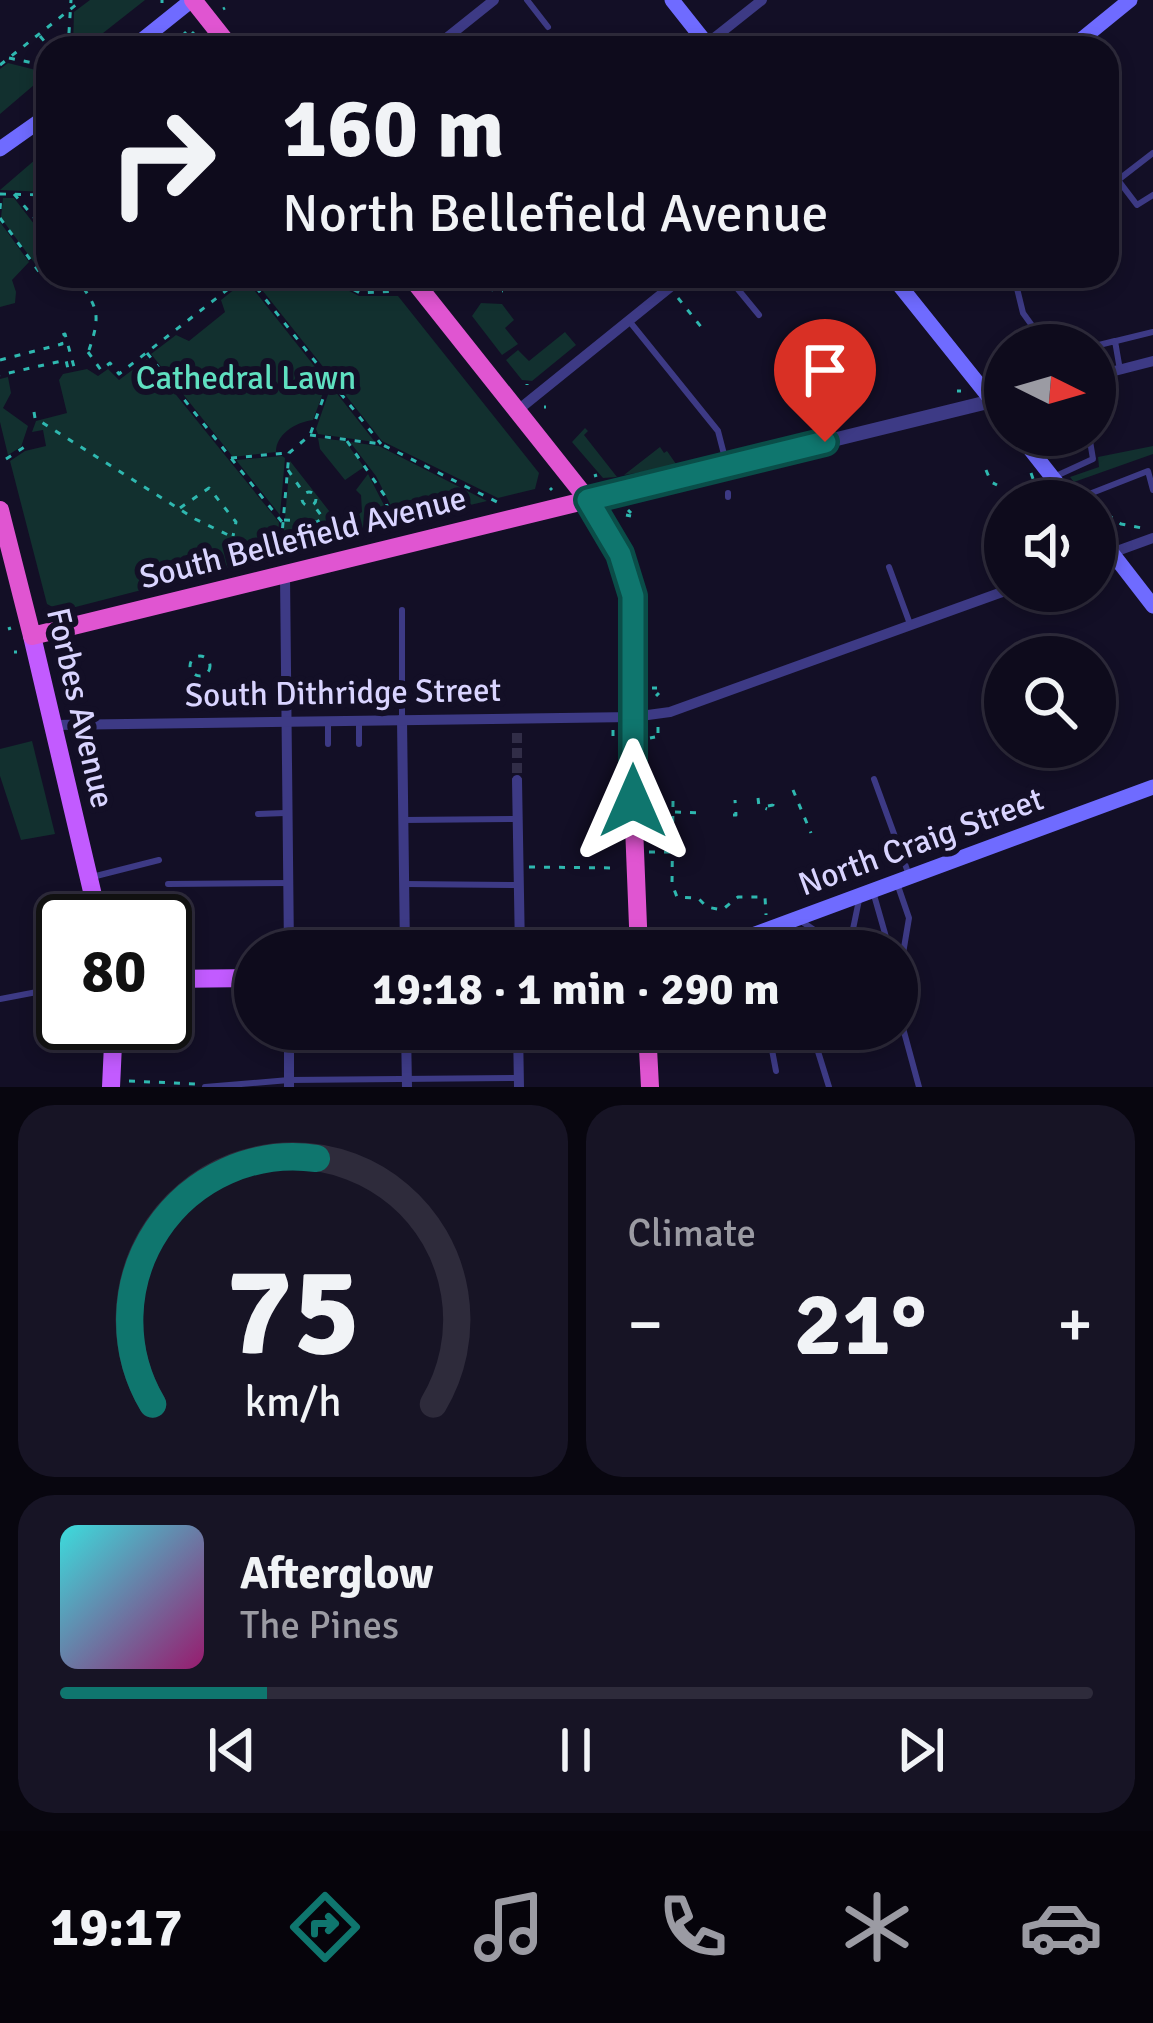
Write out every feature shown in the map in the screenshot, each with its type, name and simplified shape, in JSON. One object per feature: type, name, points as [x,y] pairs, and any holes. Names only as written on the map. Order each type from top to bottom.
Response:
[{"type":"highway","points":[[192,0],[221,36]]},
{"type":"highway","points":[[417,288],[588,500],[620,554],[633,596],[639,930]]},
{"type":"highway","name":"South Bellefield Avenue","points":[[32,636],[280,564],[588,500]]},
{"type":"highway","name":"Forbes Avenue","points":[[0,510],[32,636]]},
{"type":"highway","points":[[648,1050],[650,1087]]},
{"type":"main road","points":[[147,36],[192,0]]},
{"type":"main road","points":[[672,0],[699,36]]},
{"type":"main road","points":[[1086,36],[1130,0]]},
{"type":"main road","points":[[0,149],[36,124]]},
{"type":"main road","points":[[902,288],[984,383]]},
{"type":"main road","points":[[1036,456],[1053,478]]},
{"type":"main road","points":[[1116,558],[1153,606]]},
{"type":"main road","name":"Forbes Avenue","points":[[32,636],[93,894]]},
{"type":"main road","name":"North Craig Street","points":[[761,930],[773,920],[798,919],[1153,787]]},
{"type":"main road","points":[[192,979],[234,978]]},
{"type":"main road","points":[[111,1084],[113,1050]]},
{"type":"street","points":[[449,36],[494,0]]},
{"type":"street","points":[[718,36],[762,0]]},
{"type":"street","points":[[518,410],[669,288]]},
{"type":"street","points":[[1116,371],[1153,362]]},
{"type":"street","points":[[588,500],[984,402]]},
{"type":"street","points":[[1116,551],[1151,533]]},
{"type":"street","points":[[280,564],[289,930]]},
{"type":"street","name":"South Dithridge Street","points":[[53,725],[634,717],[670,712],[984,598]]},
{"type":"street","points":[[516,716],[517,733]]},
{"type":"street","points":[[402,719],[405,930]]},
{"type":"street","points":[[517,780],[519,930]]},
{"type":"street","points":[[289,1083],[290,1050]]},
{"type":"street","points":[[406,1050],[407,1084]]},
{"type":"street","points":[[518,1050],[519,1083]]},
{"type":"lane","points":[[527,0],[548,27]]},
{"type":"lane","points":[[1119,179],[1153,153]]},
{"type":"lane","points":[[1119,181],[1137,205],[1153,195]]},
{"type":"lane","points":[[737,288],[760,316]]},
{"type":"lane","points":[[1017,288],[1031,324]]},
{"type":"lane","points":[[629,320],[718,431],[727,466]]},
{"type":"lane","points":[[1116,341],[1153,332]]},
{"type":"lane","points":[[1116,347],[1120,370]]},
{"type":"lane","points":[[1053,478],[1094,460],[1093,456]]},
{"type":"lane","points":[[1116,483],[1148,471],[1153,490]]},
{"type":"lane","points":[[889,567],[910,624]]},
{"type":"lane","points":[[402,610],[402,719]]},
{"type":"lane","points":[[359,719],[359,744]]},
{"type":"lane","points":[[328,720],[328,744]]},
{"type":"lane","points":[[874,779],[904,880],[907,930]]},
{"type":"lane","points":[[258,814],[288,813]]},
{"type":"lane","points":[[404,820],[517,819]]},
{"type":"lane","points":[[89,878],[159,860]]},
{"type":"lane","points":[[168,884],[289,883]]},
{"type":"lane","points":[[404,884],[516,885]]},
{"type":"lane","points":[[798,919],[826,938],[853,929],[866,894]]},
{"type":"lane","points":[[866,894],[881,930]]},
{"type":"lane","points":[[773,920],[778,930]]},
{"type":"lane","points":[[0,999],[36,992]]},
{"type":"lane","points":[[772,1050],[776,1072]]},
{"type":"lane","points":[[818,1050],[829,1087]]},
{"type":"lane","points":[[909,1050],[920,1087]]},
{"type":"lane","points":[[205,1085],[519,1083]]},
{"type":"path","points":[[69,36],[71,0]]},
{"type":"path","points":[[40,36],[82,0]]},
{"type":"path","points":[[0,65],[36,39]]},
{"type":"path","points":[[10,58],[36,63]]},
{"type":"path","points":[[0,209],[1,194],[36,195]]},
{"type":"path","points":[[14,194],[36,220]]},
{"type":"path","points":[[0,218],[36,268]]},
{"type":"path","points":[[84,288],[98,316],[88,352],[100,370],[110,363],[118,374],[231,288]]},
{"type":"path","points":[[256,288],[381,444]]},
{"type":"path","points":[[351,288],[360,293],[381,288]]},
{"type":"path","points":[[480,288],[503,291]]},
{"type":"path","points":[[677,297],[702,328]]},
{"type":"path","points":[[98,316],[106,309]]},
{"type":"path","points":[[190,309],[196,316]]},
{"type":"path","points":[[0,360],[62,344],[60,336],[65,334],[74,367],[68,369],[66,360],[0,376]]},
{"type":"path","points":[[147,353],[282,521]]},
{"type":"path","points":[[34,412],[35,418],[179,509],[280,564],[289,453],[310,435],[330,380]]},
{"type":"path","points":[[310,435],[381,444],[500,504]]},
{"type":"path","points":[[346,440],[386,496],[392,531]]},
{"type":"path","points":[[297,443],[303,452]]},
{"type":"path","points":[[6,459],[26,446]]},
{"type":"path","points":[[231,458],[289,453]]},
{"type":"path","points":[[282,521],[317,523],[323,518],[287,469]]},
{"type":"path","points":[[361,476],[368,469]]},
{"type":"path","points":[[986,470],[990,480]]},
{"type":"path","points":[[1031,472],[1034,480]]},
{"type":"path","points":[[179,509],[209,488],[236,522],[233,537]]},
{"type":"path","points":[[284,496],[314,494],[306,521]]},
{"type":"path","points":[[1116,521],[1151,533]]},
{"type":"path","points":[[195,643],[198,656],[190,667],[200,675]]},
{"type":"path","points":[[198,656],[210,665],[200,675]]},
{"type":"path","points":[[199,688],[200,675]]},
{"type":"path","points":[[793,790],[811,833]]},
{"type":"path","points":[[758,798],[759,806],[766,807],[773,805],[773,796]]},
{"type":"path","points":[[733,815],[735,800]]},
{"type":"path","points":[[673,801],[676,897],[698,898],[706,907],[722,910],[738,897],[765,896],[773,920]]},
{"type":"path","points":[[673,812],[704,814]]},
{"type":"path","points":[[658,852],[675,852]]},
{"type":"path","points":[[515,867],[615,868]]},
{"type":"path","points":[[111,1084],[205,1085]]},
{"type":"green space","points":[[90,0],[145,0],[99,36],[73,36],[74,12]]},
{"type":"green space","points":[[8,63],[36,70],[36,83],[0,114],[0,69]]},
{"type":"green space","points":[[36,159],[36,192],[0,190]]},
{"type":"green space","points":[[3,198],[14,198],[36,226],[36,265],[1,218]]},
{"type":"green space","points":[[0,222],[29,262],[12,280],[15,303],[0,307]]},
{"type":"green space","name":"Cathedral Lawn","points":[[236,288],[252,288],[327,382],[313,420],[288,430],[276,452],[233,457],[151,354],[176,335],[189,341],[225,312],[221,300]]},
{"type":"green space","points":[[261,288],[343,288],[359,296],[398,296],[539,473],[535,489],[498,498],[382,441]]},
{"type":"green space","points":[[481,303],[502,304],[514,320],[505,328],[518,344],[502,355],[472,316]]},
{"type":"green space","points":[[565,332],[576,345],[532,381],[522,380],[506,360],[518,350],[529,361]]},
{"type":"green space","points":[[147,359],[279,522],[277,548],[270,557],[60,611],[47,604],[10,461],[46,446],[43,430],[32,432],[36,421],[67,413],[59,380],[63,374],[87,369],[98,376],[108,369],[119,380]]},
{"type":"green space","points":[[8,377],[11,393],[3,408],[28,426],[21,447],[8,455],[0,422],[0,379]]},
{"type":"green space","points":[[331,386],[375,442],[318,434]]},
{"type":"green space","points":[[585,428],[584,435],[617,477],[603,478],[572,442]]},
{"type":"green space","points":[[318,438],[345,441],[364,467],[345,480],[320,449]]},
{"type":"green space","points":[[350,442],[379,446],[487,501],[403,521],[399,508],[392,508],[376,476]]},
{"type":"green space","points":[[1153,446],[1153,454],[1080,480],[1070,477],[1099,467],[1098,457]]},
{"type":"green space","points":[[660,447],[676,464],[673,467],[624,475]]},
{"type":"green space","points":[[285,458],[280,515],[236,460]]},
{"type":"green space","points":[[290,461],[333,516],[347,522],[362,512],[356,490],[368,474],[386,509],[377,530],[290,551],[283,541]]},
{"type":"green space","points":[[32,741],[55,834],[21,840],[0,776],[0,749]]},
{"type":"tunnel","points":[[517,733],[517,780]]},
{"type":"route","points":[[633,801],[633,596],[620,554],[588,500],[825,442]]}]
